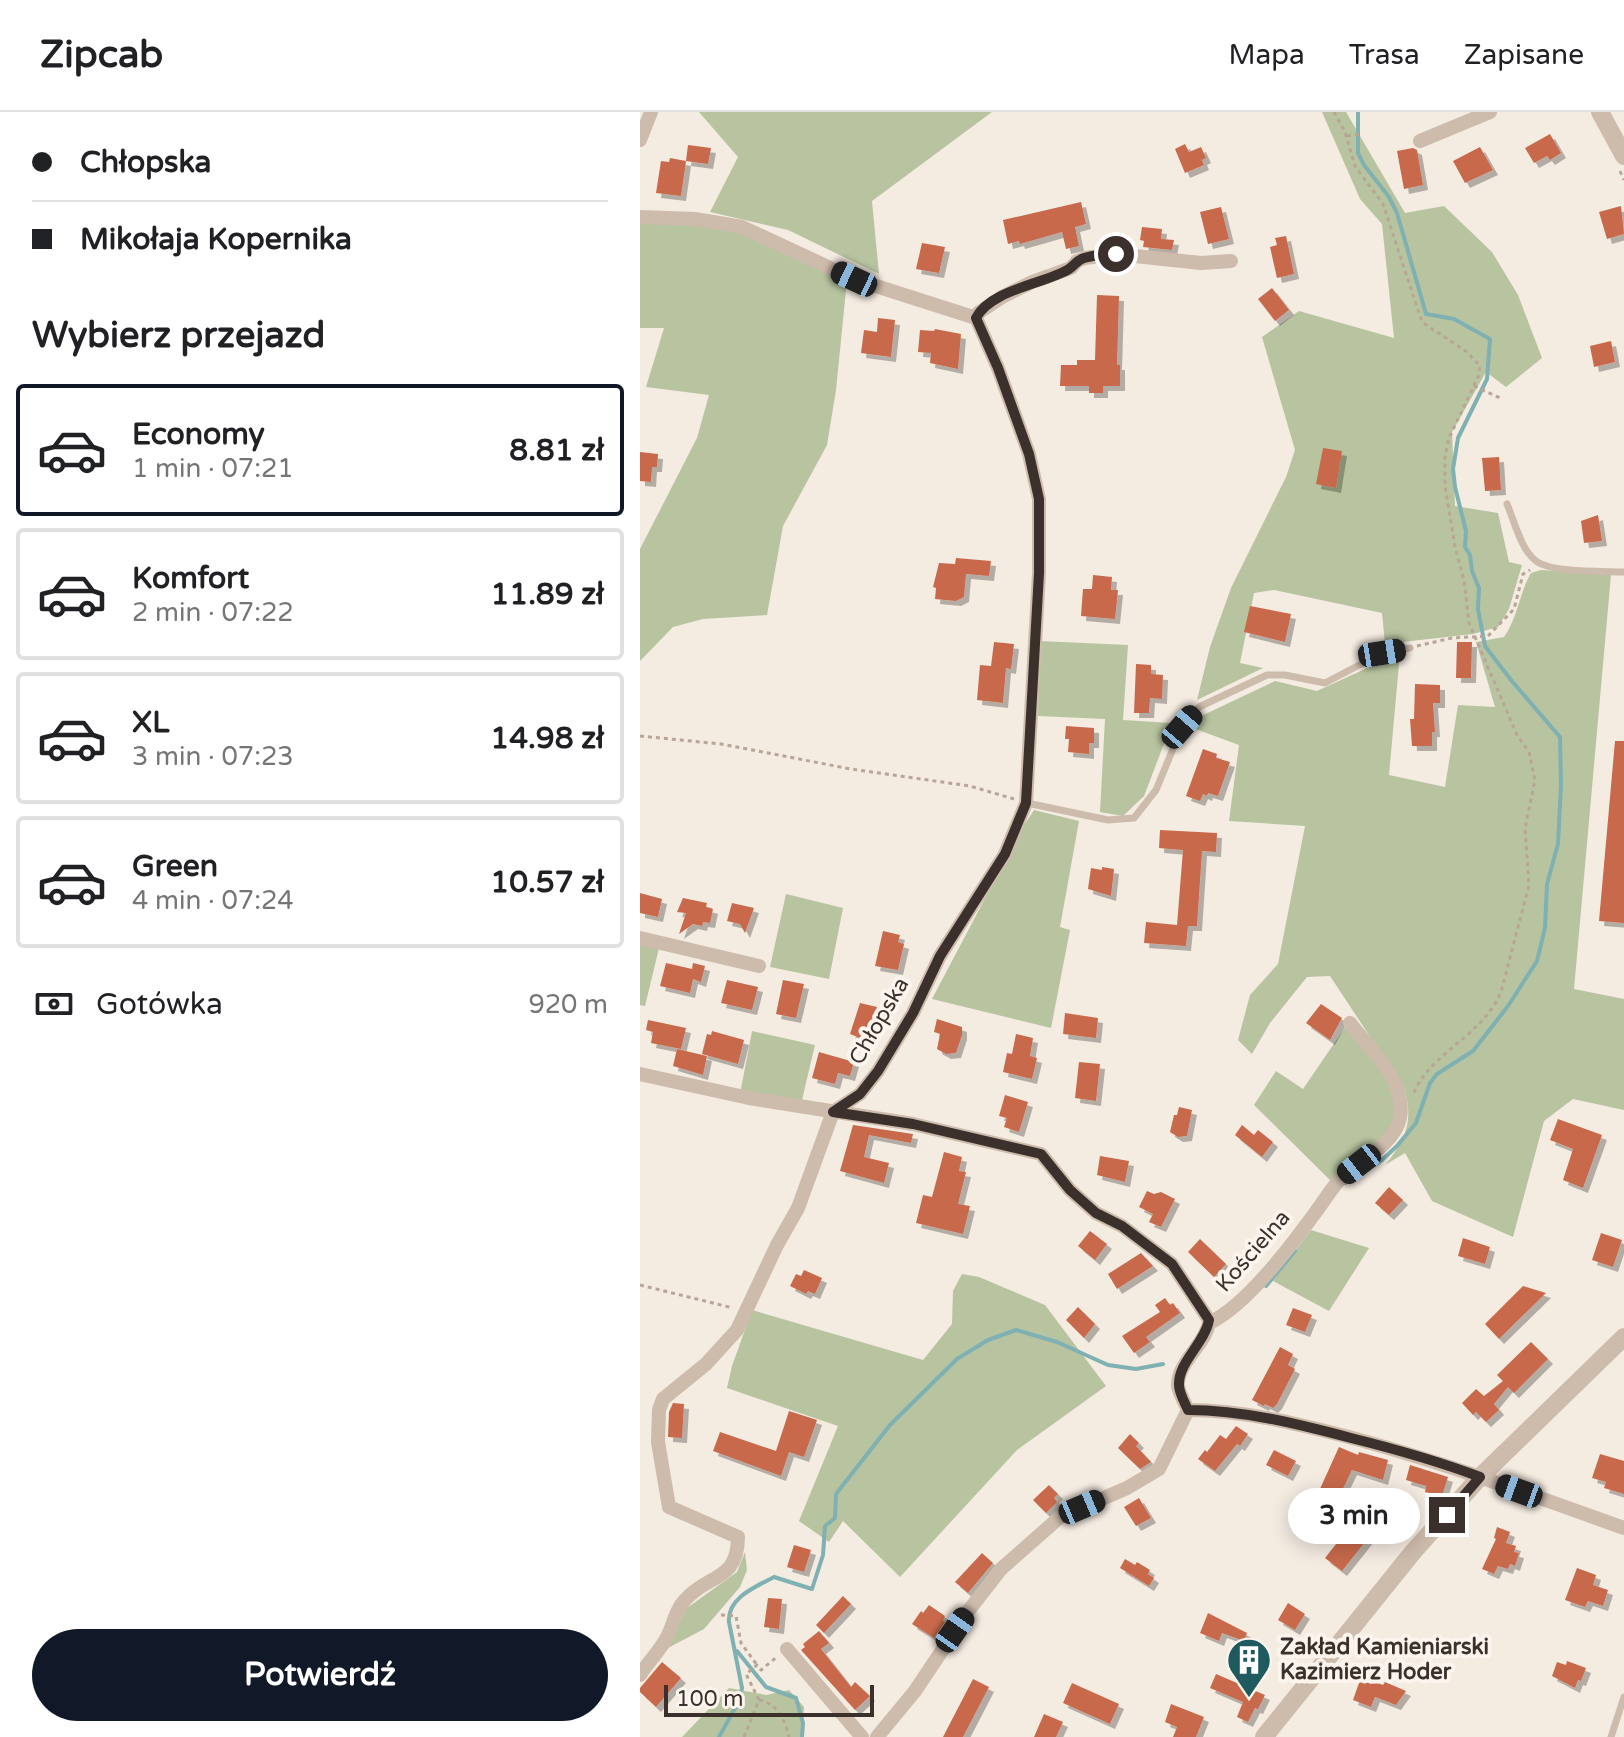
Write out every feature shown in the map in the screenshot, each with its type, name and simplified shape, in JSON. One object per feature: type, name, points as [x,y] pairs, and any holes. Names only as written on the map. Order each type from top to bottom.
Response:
[{"type":"street","points":[[640,140],[651,112]]},
{"type":"street","points":[[1420,141],[1490,112]]},
{"type":"street","points":[[1600,112],[1624,156]]},
{"type":"street","points":[[640,217],[695,219],[742,227],[854,279],[976,318],[978,313],[1002,297],[1071,268],[1085,258],[1116,254],[1201,263],[1231,261]]},
{"type":"street","name":"Chłopska","points":[[833,1112],[860,1094],[878,1071],[913,1013],[940,956],[1005,854],[1026,803],[1039,588],[1039,499],[1029,454],[976,318]]},
{"type":"street","points":[[640,938],[759,966]]},
{"type":"street","points":[[1350,1023],[1393,1079],[1401,1099],[1400,1119]]},
{"type":"street","points":[[640,1074],[722,1093],[913,1124],[1041,1154],[1070,1190],[1087,1205],[1122,1226],[1172,1264],[1209,1323]]},
{"type":"street","points":[[640,1675],[668,1635],[685,1599],[718,1579],[734,1562],[738,1549],[738,1537],[669,1507],[658,1442],[659,1410],[663,1399],[706,1364],[737,1330],[798,1208],[833,1112]]},
{"type":"street","name":"Kościelna","points":[[1188,1410],[1178,1387],[1181,1372],[1207,1332],[1209,1323],[1238,1304],[1286,1250],[1342,1177],[1379,1149],[1400,1119]]},
{"type":"street","points":[[1264,1737],[1413,1552],[1480,1477],[1624,1337]]},
{"type":"street","points":[[877,1737],[915,1691],[969,1610],[1001,1569],[1060,1517],[1127,1488],[1159,1469],[1188,1410],[1214,1410],[1294,1423],[1387,1447],[1624,1528]]},
{"type":"street","points":[[787,1649],[862,1737]]},
{"type":"lane","points":[[1507,504],[1528,552],[1536,561],[1564,568],[1624,572]]},
{"type":"lane","points":[[1026,803],[1108,820],[1134,818],[1156,790],[1182,727],[1199,707],[1267,675],[1285,675],[1325,683],[1382,653],[1410,648]]},
{"type":"lane","points":[[1611,1737],[1624,1697]]},
{"type":"path","points":[[1334,112],[1347,136],[1355,166],[1383,204],[1420,318],[1425,325],[1478,362],[1480,370],[1475,387],[1454,424],[1444,472],[1469,623],[1517,735],[1532,760],[1534,787],[1525,828],[1529,885],[1497,1002],[1461,1043],[1421,1079],[1408,1111],[1400,1119]]},
{"type":"path","points":[[1347,136],[1360,134]]},
{"type":"path","points":[[1475,387],[1500,398]]},
{"type":"path","points":[[1410,648],[1488,636],[1514,609],[1523,574],[1542,563]]},
{"type":"path","points":[[640,736],[721,744],[851,769],[970,786],[1026,803]]},
{"type":"path","points":[[640,1285],[746,1312]]},
{"type":"path","points":[[721,1615],[736,1616],[741,1643],[761,1670],[787,1649]]},
{"type":"path","points":[[744,1737],[759,1700],[746,1674],[757,1665]]},
{"type":"path","points":[[759,1700],[768,1702],[779,1712],[789,1737]]},
{"type":"green space","points":[[699,112],[992,112],[872,201],[879,274],[788,230],[710,212],[738,157]]},
{"type":"green space","points":[[1322,112],[1346,112],[1405,213],[1444,206],[1492,252],[1518,295],[1542,358],[1506,387],[1486,372],[1452,432],[1455,506],[1498,513],[1509,562],[1522,565],[1509,609],[1498,627],[1473,634],[1385,644],[1382,613],[1274,590],[1254,593],[1240,663],[1263,668],[1197,700],[1210,647],[1231,588],[1286,477],[1295,450],[1262,337],[1299,311],[1394,338],[1382,224],[1360,199]]},
{"type":"green space","points":[[640,221],[694,223],[740,231],[847,280],[827,445],[783,526],[767,615],[703,619],[673,627],[640,661],[640,549],[697,438],[709,395],[646,387],[664,328],[640,328]]},
{"type":"green space","points":[[1541,570],[1611,575],[1574,989],[1624,999],[1624,1110],[1573,1099],[1544,1121],[1513,1237],[1432,1201],[1405,1153],[1385,1165],[1406,1129],[1408,1110],[1404,1088],[1330,976],[1307,977],[1270,1023],[1252,1054],[1238,1040],[1250,995],[1278,964],[1305,826],[1229,821],[1239,745],[1190,727],[1195,719],[1275,681],[1317,691],[1400,653],[1389,775],[1445,787],[1458,705],[1495,707],[1476,642],[1504,637],[1531,573]]},
{"type":"green space","points":[[1040,641],[1128,645],[1123,720],[1172,723],[1144,796],[1123,816],[1100,812],[1105,719],[1038,716]]},
{"type":"green space","points":[[1034,810],[1079,821],[1060,927],[1070,930],[1051,1028],[932,999]]},
{"type":"green space","points":[[786,894],[843,908],[829,979],[770,967]]},
{"type":"green space","points":[[640,940],[660,944],[645,1006],[640,1005]]},
{"type":"green space","points":[[1346,1026],[1391,1088],[1397,1116],[1393,1128],[1382,1140],[1331,1181],[1254,1105],[1276,1071],[1303,1089]]},
{"type":"green space","points":[[752,1031],[815,1045],[801,1104],[740,1094]]},
{"type":"green space","points":[[1311,1230],[1369,1248],[1329,1311],[1273,1281]]},
{"type":"green space","points":[[962,1274],[979,1277],[1045,1305],[1106,1386],[1017,1450],[900,1577],[843,1521],[829,1542],[799,1521],[838,1426],[727,1388],[752,1310],[923,1360],[952,1324],[953,1291]]},
{"type":"green space","points":[[745,1552],[747,1570],[740,1587],[704,1629],[666,1649],[687,1608],[737,1572]]},
{"type":"green space","points":[[729,1688],[766,1695],[789,1690],[804,1707],[802,1737],[682,1737]]},
{"type":"building","points":[[1550,134],[1561,153],[1550,160],[1547,156],[1534,163],[1525,148]]},
{"type":"building","points":[[1185,144],[1189,152],[1201,147],[1206,158],[1202,160],[1204,165],[1185,173],[1175,149]]},
{"type":"building","points":[[688,145],[711,148],[708,164],[686,161]]},
{"type":"building","points":[[1480,147],[1493,170],[1465,183],[1453,161]]},
{"type":"building","points":[[1417,150],[1423,185],[1404,189],[1397,151]]},
{"type":"building","points":[[670,158],[686,161],[681,196],[656,193],[661,161],[669,162]]},
{"type":"building","points":[[1081,202],[1086,224],[1075,227],[1079,246],[1066,249],[1062,232],[1020,244],[1019,241],[1008,244],[1003,220]]},
{"type":"building","points":[[1621,206],[1624,234],[1607,239],[1599,212]]},
{"type":"building","points":[[1221,207],[1229,239],[1208,244],[1200,212]]},
{"type":"building","points":[[1142,227],[1162,229],[1161,239],[1174,240],[1172,250],[1143,247],[1144,241],[1140,240]]},
{"type":"building","points":[[1286,236],[1294,274],[1277,278],[1270,247],[1277,245],[1275,238]]},
{"type":"building","points":[[922,243],[945,247],[939,273],[916,269]]},
{"type":"building","points":[[1272,288],[1289,310],[1275,321],[1258,299]]},
{"type":"building","points":[[1097,295],[1119,296],[1117,365],[1120,365],[1120,386],[1103,386],[1103,393],[1089,393],[1089,386],[1060,386],[1061,365],[1077,365],[1077,360],[1095,360]]},
{"type":"building","points":[[878,318],[895,320],[891,357],[861,353],[864,330],[877,332]]},
{"type":"building","points":[[935,329],[961,334],[958,369],[930,363],[931,353],[918,352],[920,330]]},
{"type":"building","points":[[1611,341],[1615,362],[1594,367],[1590,346]]},
{"type":"building","points":[[1323,448],[1342,451],[1336,488],[1316,484]]},
{"type":"building","points":[[640,452],[658,454],[657,467],[652,467],[651,482],[640,481]]},
{"type":"building","points":[[1499,457],[1501,490],[1485,491],[1482,458]]},
{"type":"building","points":[[1598,515],[1602,541],[1584,543],[1581,521]]},
{"type":"building","points":[[956,558],[991,561],[989,576],[966,574],[964,597],[956,601],[935,599],[936,588],[933,587],[939,563],[955,564]]},
{"type":"building","points":[[1093,575],[1112,577],[1111,590],[1118,590],[1115,619],[1081,616],[1083,589],[1092,589]]},
{"type":"building","points":[[1250,606],[1291,614],[1285,642],[1244,632]]},
{"type":"building","points":[[994,642],[1014,644],[1011,669],[1006,668],[1003,703],[977,700],[980,665],[991,666]]},
{"type":"building","points":[[1457,642],[1472,642],[1471,678],[1456,678]]},
{"type":"building","points":[[1136,664],[1151,665],[1151,674],[1163,675],[1162,699],[1150,698],[1149,713],[1134,713]]},
{"type":"building","points":[[1415,684],[1440,685],[1440,703],[1433,703],[1435,732],[1432,732],[1432,746],[1412,746],[1410,719],[1414,719]]},
{"type":"building","points":[[1066,726],[1094,728],[1094,743],[1089,743],[1089,754],[1068,752]]},
{"type":"building","points":[[1615,741],[1624,741],[1624,923],[1599,921]]},
{"type":"building","points":[[1203,749],[1217,754],[1216,758],[1230,762],[1218,796],[1203,794],[1200,801],[1186,796]]},
{"type":"building","points":[[1160,830],[1217,833],[1216,852],[1202,851],[1197,926],[1188,926],[1186,946],[1144,943],[1146,922],[1177,925],[1183,850],[1159,848]]},
{"type":"building","points":[[1102,867],[1114,869],[1111,896],[1088,889],[1091,868],[1102,870]]},
{"type":"building","points":[[640,893],[662,899],[658,917],[640,913]]},
{"type":"building","points":[[683,898],[707,903],[706,907],[713,909],[710,923],[703,922],[702,926],[693,924],[679,934],[686,913],[677,912]]},
{"type":"building","points":[[732,903],[754,908],[745,933],[740,924],[727,921]]},
{"type":"building","points":[[883,931],[900,935],[898,942],[904,944],[898,970],[875,966]]},
{"type":"building","points":[[666,963],[692,969],[693,963],[705,966],[701,982],[693,979],[690,993],[660,986]]},
{"type":"building","points":[[727,980],[758,987],[752,1010],[721,1003]]},
{"type":"building","points":[[783,980],[804,984],[796,1018],[776,1014]]},
{"type":"building","points":[[860,1003],[877,1007],[872,1039],[850,1034]]},
{"type":"building","points":[[1321,1004],[1342,1018],[1330,1040],[1306,1023]]},
{"type":"building","points":[[1065,1013],[1098,1018],[1096,1038],[1063,1034]]},
{"type":"building","points":[[937,1019],[962,1027],[956,1053],[946,1054],[937,1049],[940,1034],[934,1032]]},
{"type":"building","points":[[648,1020],[686,1028],[681,1049],[651,1043],[653,1032],[646,1030]]},
{"type":"building","points":[[712,1031],[744,1040],[738,1064],[702,1054],[707,1034],[711,1035]]},
{"type":"building","points":[[1016,1034],[1033,1038],[1030,1056],[1037,1058],[1032,1079],[1003,1072],[1007,1053],[1012,1054]]},
{"type":"building","points":[[677,1049],[707,1056],[703,1075],[673,1066]]},
{"type":"building","points":[[819,1052],[854,1062],[850,1076],[838,1073],[835,1084],[812,1078]]},
{"type":"building","points":[[1079,1062],[1100,1064],[1096,1101],[1075,1098]]},
{"type":"building","points":[[1005,1095],[1028,1102],[1019,1132],[1004,1127],[1007,1118],[999,1116]]},
{"type":"building","points":[[1179,1107],[1192,1110],[1187,1136],[1178,1137],[1170,1132]]},
{"type":"building","points":[[1558,1119],[1602,1135],[1583,1188],[1563,1180],[1573,1149],[1550,1140]]},
{"type":"building","points":[[853,1125],[913,1134],[911,1143],[869,1135],[864,1157],[889,1163],[884,1183],[840,1171]]},
{"type":"building","points":[[1242,1125],[1254,1135],[1258,1130],[1273,1142],[1262,1157],[1235,1135]]},
{"type":"building","points":[[944,1152],[962,1157],[959,1171],[966,1172],[958,1204],[970,1206],[963,1234],[916,1223],[923,1195],[932,1197]]},
{"type":"building","points":[[1100,1156],[1129,1161],[1125,1182],[1097,1175]]},
{"type":"building","points":[[1389,1187],[1403,1200],[1389,1215],[1375,1203]]},
{"type":"building","points":[[1147,1191],[1154,1194],[1161,1192],[1175,1199],[1161,1227],[1149,1222],[1153,1214],[1139,1207]]},
{"type":"building","points":[[1090,1231],[1107,1244],[1095,1260],[1078,1246]]},
{"type":"building","points":[[1601,1233],[1622,1240],[1613,1267],[1592,1260]]},
{"type":"building","points":[[1463,1238],[1490,1247],[1485,1264],[1458,1256]]},
{"type":"building","points":[[1200,1239],[1226,1264],[1214,1277],[1188,1252]]},
{"type":"building","points":[[1141,1253],[1153,1266],[1117,1289],[1108,1274]]},
{"type":"building","points":[[804,1270],[822,1278],[815,1294],[808,1291],[806,1294],[790,1286],[796,1274],[801,1276]]},
{"type":"building","points":[[1523,1286],[1546,1293],[1499,1339],[1485,1324]]},
{"type":"building","points":[[1165,1298],[1180,1313],[1146,1337],[1150,1342],[1134,1353],[1122,1336],[1160,1312],[1155,1305]]},
{"type":"building","points":[[1078,1307],[1095,1324],[1084,1338],[1066,1320]]},
{"type":"building","points":[[1293,1308],[1312,1315],[1305,1332],[1286,1325]]},
{"type":"building","points":[[1531,1342],[1548,1359],[1514,1393],[1508,1387],[1494,1404],[1499,1410],[1486,1422],[1476,1412],[1473,1415],[1462,1403],[1476,1389],[1484,1396],[1503,1381],[1497,1375]]},
{"type":"building","points":[[1280,1347],[1293,1354],[1288,1365],[1295,1369],[1273,1408],[1252,1400]]},
{"type":"building","points":[[673,1403],[684,1404],[682,1438],[668,1437],[669,1412]]},
{"type":"building","points":[[789,1411],[817,1420],[804,1457],[789,1452],[781,1476],[713,1451],[720,1432],[776,1451]]},
{"type":"building","points":[[1236,1426],[1248,1434],[1215,1471],[1198,1459],[1220,1435],[1226,1439]]},
{"type":"building","points":[[1130,1434],[1151,1462],[1140,1469],[1118,1448]]},
{"type":"building","points":[[1339,1447],[1358,1455],[1359,1452],[1388,1460],[1383,1480],[1352,1470],[1338,1499],[1319,1491]]},
{"type":"building","points":[[1274,1450],[1296,1461],[1288,1476],[1266,1465]]},
{"type":"building","points":[[1600,1454],[1624,1461],[1624,1494],[1604,1488],[1606,1482],[1592,1478]]},
{"type":"building","points":[[1410,1465],[1448,1477],[1442,1496],[1425,1492],[1426,1486],[1406,1480]]},
{"type":"building","points":[[1049,1485],[1058,1494],[1054,1498],[1057,1502],[1046,1513],[1033,1500]]},
{"type":"building","points":[[1139,1498],[1151,1518],[1136,1526],[1124,1507]]},
{"type":"building","points":[[1360,1514],[1377,1527],[1342,1571],[1325,1558]]},
{"type":"building","points":[[1497,1527],[1510,1532],[1506,1543],[1516,1546],[1514,1552],[1519,1553],[1515,1566],[1510,1564],[1508,1569],[1498,1566],[1494,1574],[1482,1569],[1496,1539]]},
{"type":"building","points":[[794,1545],[811,1550],[804,1572],[787,1567]]},
{"type":"building","points":[[982,1553],[993,1563],[968,1593],[955,1582]]},
{"type":"building","points":[[1125,1559],[1150,1570],[1148,1574],[1154,1578],[1149,1586],[1120,1568]]},
{"type":"building","points":[[1577,1568],[1596,1575],[1593,1585],[1608,1590],[1603,1606],[1588,1601],[1585,1607],[1565,1600]]},
{"type":"building","points":[[843,1596],[851,1604],[824,1633],[816,1625]]},
{"type":"building","points":[[768,1598],[782,1599],[779,1629],[764,1627]]},
{"type":"building","points":[[1288,1603],[1305,1614],[1295,1630],[1278,1620]]},
{"type":"building","points":[[929,1605],[945,1616],[945,1622],[934,1638],[912,1624]]},
{"type":"building","points":[[1208,1613],[1247,1633],[1244,1641],[1222,1633],[1219,1641],[1200,1633]]},
{"type":"building","points":[[819,1631],[829,1643],[821,1649],[851,1687],[855,1682],[870,1696],[855,1710],[801,1650],[805,1647],[803,1644]]},
{"type":"building","points":[[1567,1661],[1586,1668],[1575,1688],[1552,1676],[1557,1662],[1566,1665]]},
{"type":"building","points":[[662,1662],[681,1678],[656,1707],[640,1692],[640,1688]]},
{"type":"building","name":"Zakład Kamieniarski Kazimierz Hoder","points":[[1216,1674],[1265,1695],[1248,1722],[1237,1717],[1243,1702],[1210,1688]]},
{"type":"building","points":[[973,1679],[989,1687],[963,1737],[943,1737]]},
{"type":"building","points":[[1360,1680],[1383,1685],[1385,1682],[1406,1691],[1396,1705],[1375,1697],[1371,1707],[1353,1700]]},
{"type":"building","points":[[1072,1683],[1119,1704],[1110,1724],[1063,1703]]},
{"type":"building","points":[[1171,1704],[1204,1717],[1196,1737],[1173,1737],[1177,1727],[1165,1722]]},
{"type":"building","points":[[1044,1714],[1063,1722],[1056,1737],[1034,1737]]},
{"type":"waterway","points":[[1345,1183],[1382,1160],[1397,1146],[1416,1123],[1430,1083],[1437,1074],[1473,1051],[1508,1006],[1537,961],[1545,928],[1547,884],[1558,844],[1561,785],[1560,737],[1485,646],[1478,609],[1479,588],[1465,547],[1466,531],[1455,487],[1453,469],[1458,438],[1487,379],[1490,339],[1454,319],[1426,314],[1397,213],[1358,153],[1358,112]]},
{"type":"waterway","points":[[1266,1286],[1295,1251]]},
{"type":"waterway","points":[[719,1737],[739,1701],[742,1688],[729,1622],[733,1606],[744,1594],[774,1577],[812,1589],[823,1555],[825,1526],[835,1518],[836,1494],[890,1425],[957,1359],[988,1340],[1016,1330],[1057,1342],[1108,1365],[1136,1369],[1163,1364]]},
{"type":"waterway","points":[[737,1651],[766,1687],[796,1698],[803,1723],[802,1737]]},
{"type":"place","name":"Zakład Kamieniarski Kazimierz Hoder","points":[[1249,1699]]},
{"type":"route","points":[[1116,254],[1101,254],[1077,261],[1071,268],[1002,297],[978,313],[976,318],[1029,454],[1039,499],[1039,573],[1026,803],[1005,854],[940,956],[913,1013],[878,1071],[860,1094],[833,1112],[913,1124],[1041,1154],[1070,1190],[1096,1213],[1122,1226],[1172,1264],[1209,1320],[1207,1332],[1181,1372],[1178,1387],[1188,1410],[1214,1410],[1294,1423],[1387,1447],[1480,1477],[1447,1515]]}]
